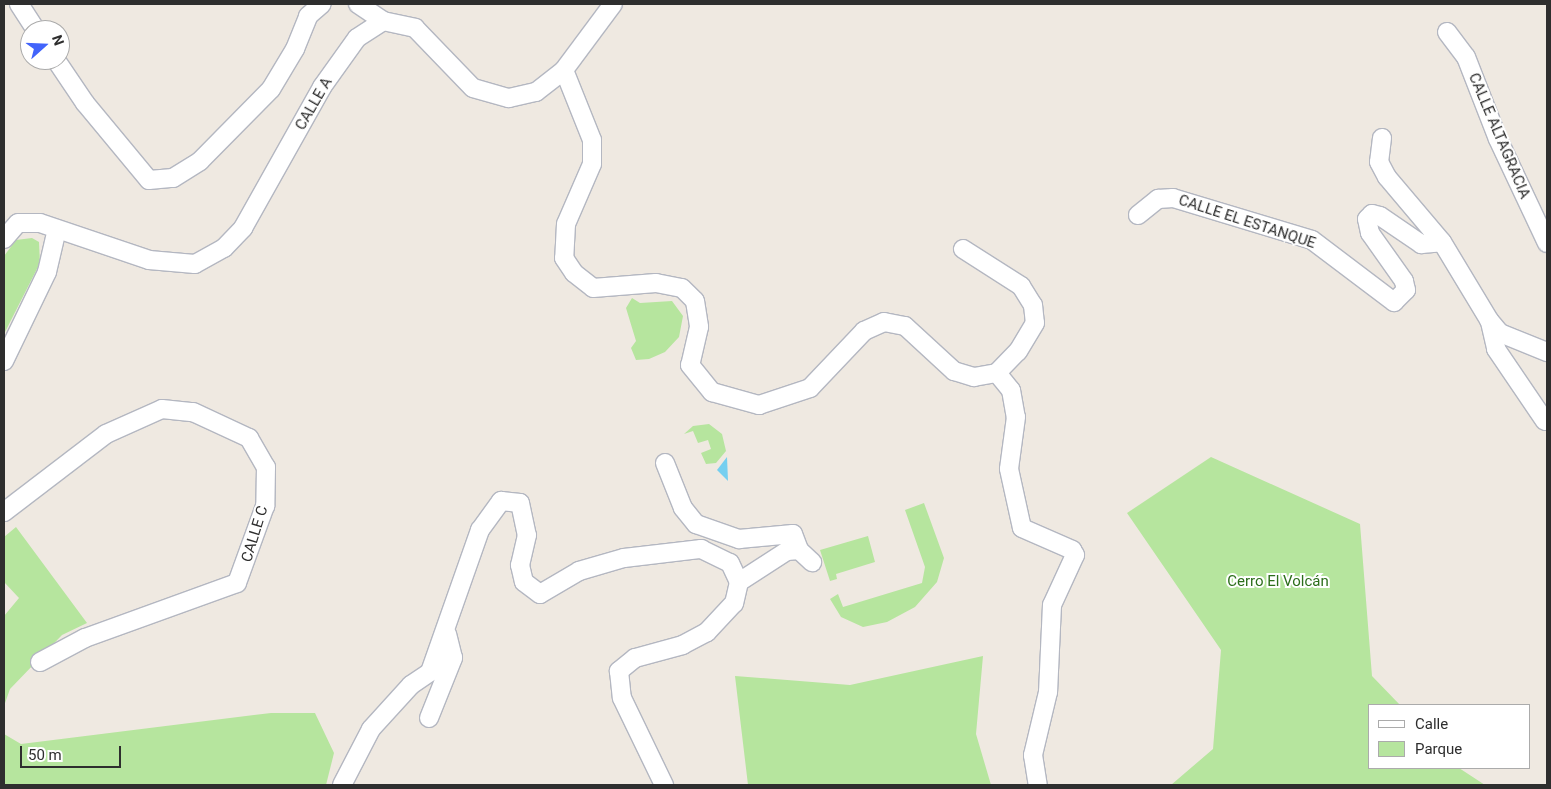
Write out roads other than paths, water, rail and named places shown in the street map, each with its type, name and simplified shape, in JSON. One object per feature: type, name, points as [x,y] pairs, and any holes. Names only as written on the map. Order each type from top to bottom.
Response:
[{"type":"street","points":[[20,4],[30,20]]},
{"type":"street","points":[[63,70],[84,103],[149,180],[173,178],[200,161],[271,89],[295,49],[308,16],[322,4]]},
{"type":"street","points":[[358,4],[383,21],[415,28],[473,88],[509,98],[536,92],[564,70],[613,4]]},
{"type":"street","name":"CALLE A","points":[[4,238],[18,223],[57,229],[149,260],[195,264],[224,248],[243,228],[328,79],[357,38],[383,21]]},
{"type":"street","name":"CALLE ALTAGRACIA","points":[[1448,32],[1466,57],[1498,139],[1547,243]]},
{"type":"street","points":[[564,70],[592,140],[592,164],[566,224],[564,258],[574,274],[593,288],[656,283],[682,288],[695,301],[698,327],[690,365],[712,392],[759,405],[810,388],[864,331],[884,322],[905,326],[954,371],[974,378],[997,373],[1018,351],[1035,323],[1033,305],[1021,286],[963,249]]},
{"type":"street","points":[[1382,138],[1379,162],[1386,177],[1442,242],[1489,320],[1500,333],[1547,352]]},
{"type":"street","name":"CALLE EL ESTANQUE","points":[[1138,215],[1158,199],[1174,198],[1312,240],[1394,302],[1406,290],[1404,281],[1370,233],[1367,219],[1372,214],[1380,216],[1421,244],[1442,242]]},
{"type":"street","points":[[4,361],[47,272],[57,229]]},
{"type":"street","points":[[1489,320],[1496,349],[1544,421]]},
{"type":"street","points":[[997,373],[1011,390],[1016,416],[1009,469],[1022,528],[1072,550],[1075,556],[1052,605],[1048,692],[1033,756],[1038,785]]},
{"type":"street","name":"CALLE C","points":[[4,512],[106,434],[162,409],[193,412],[249,438],[266,467],[265,506],[237,583],[85,638],[40,662]]},
{"type":"street","points":[[666,463],[683,508],[696,524],[738,539],[793,534],[805,556],[787,551],[739,582]]},
{"type":"street","points":[[342,785],[371,729],[411,685],[430,672],[446,634],[480,530],[501,501],[520,503],[527,535],[520,565],[524,582],[540,594],[579,571],[624,558],[701,549],[730,563],[739,582],[734,603],[707,632],[683,645],[635,658],[619,671],[622,698],[664,785]]},
{"type":"street","points":[[429,718],[453,658],[446,634]]},
{"type":"water","points":[[727,457],[728,481],[717,470]]},
{"type":"park label","name":"Cerro El Volcán","points":[[1278,582]]}]
